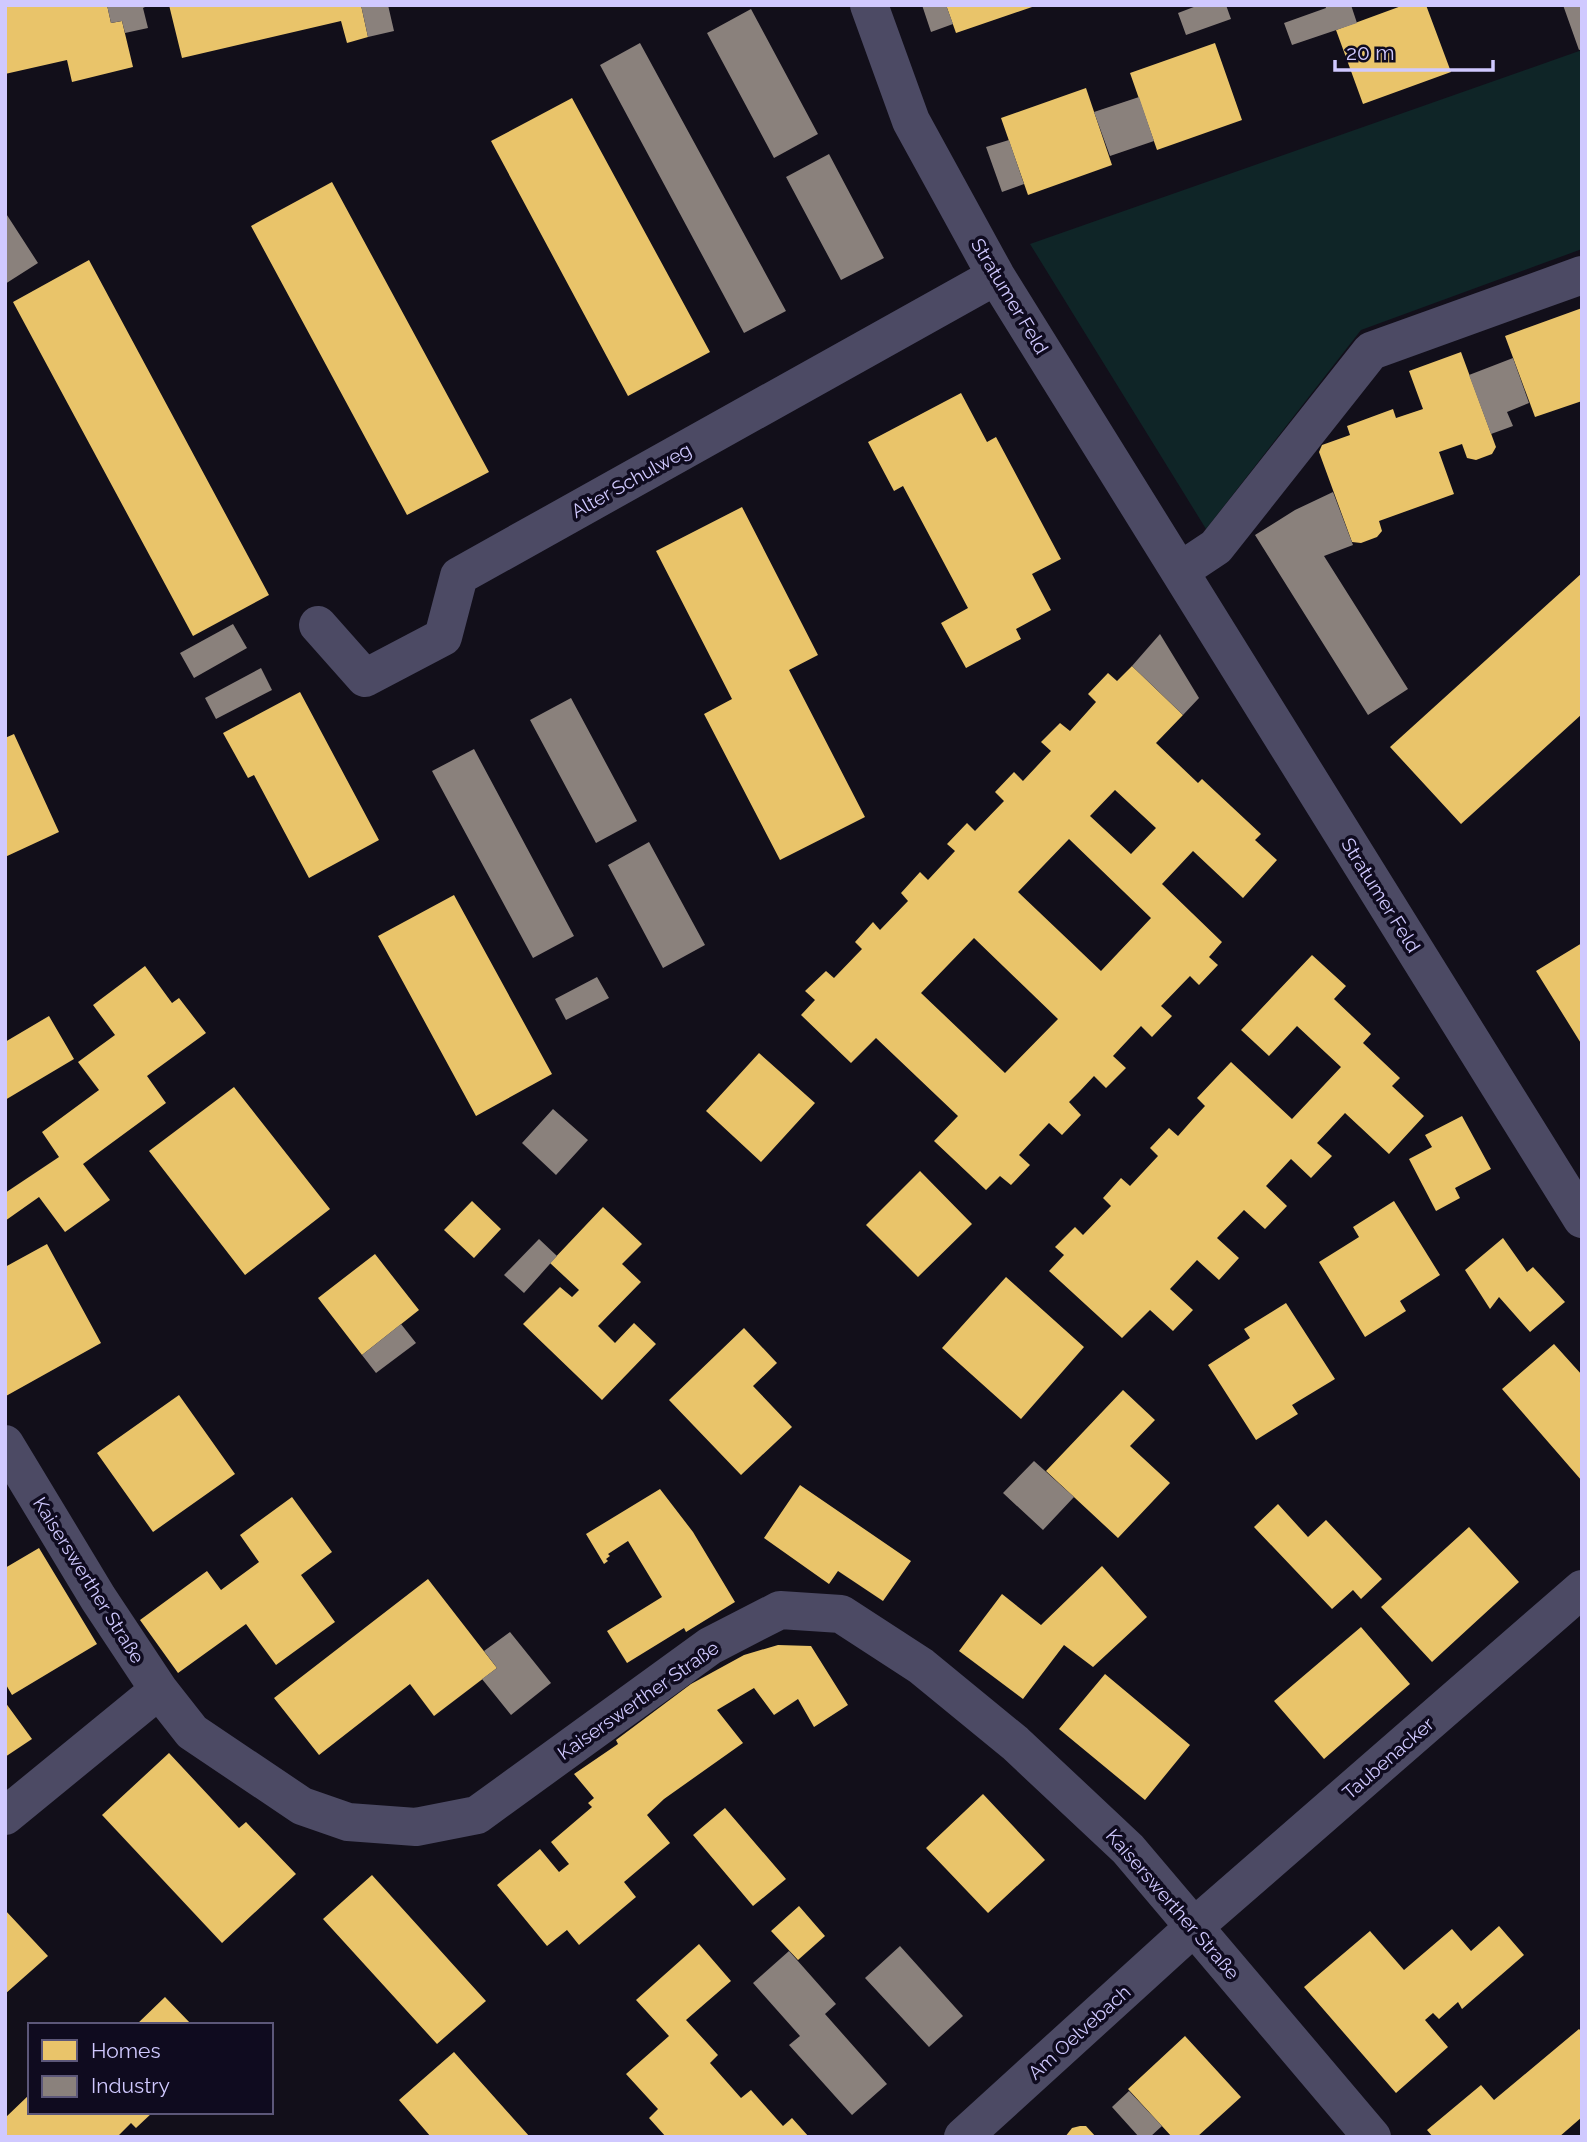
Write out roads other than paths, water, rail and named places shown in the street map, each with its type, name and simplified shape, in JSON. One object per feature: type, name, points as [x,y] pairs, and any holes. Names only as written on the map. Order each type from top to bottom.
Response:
[{"type":"street","name":"Stratumer Feld","points":[[869,5],[911,121],[996,276],[1582,1219]]},
{"type":"street","points":[[1180,571],[1216,547],[1371,351],[1582,275]]},
{"type":"street","name":"Alter Schulweg","points":[[318,625],[365,678],[443,637],[459,576],[996,276]]},
{"type":"street","name":"Kaiserswerther Straße","points":[[5,1444],[98,1598],[159,1690],[192,1732],[302,1806],[348,1822],[415,1827],[477,1815],[710,1646],[780,1610],[841,1615],[921,1666],[1016,1743],[1128,1849],[1372,2137]]},
{"type":"street","name":"Taubenacker","points":[[1195,1926],[1582,1589]]},
{"type":"street","points":[[5,1816],[159,1690]]},
{"type":"street","name":"Am Oelvebach","points":[[963,2137],[1195,1926]]}]
